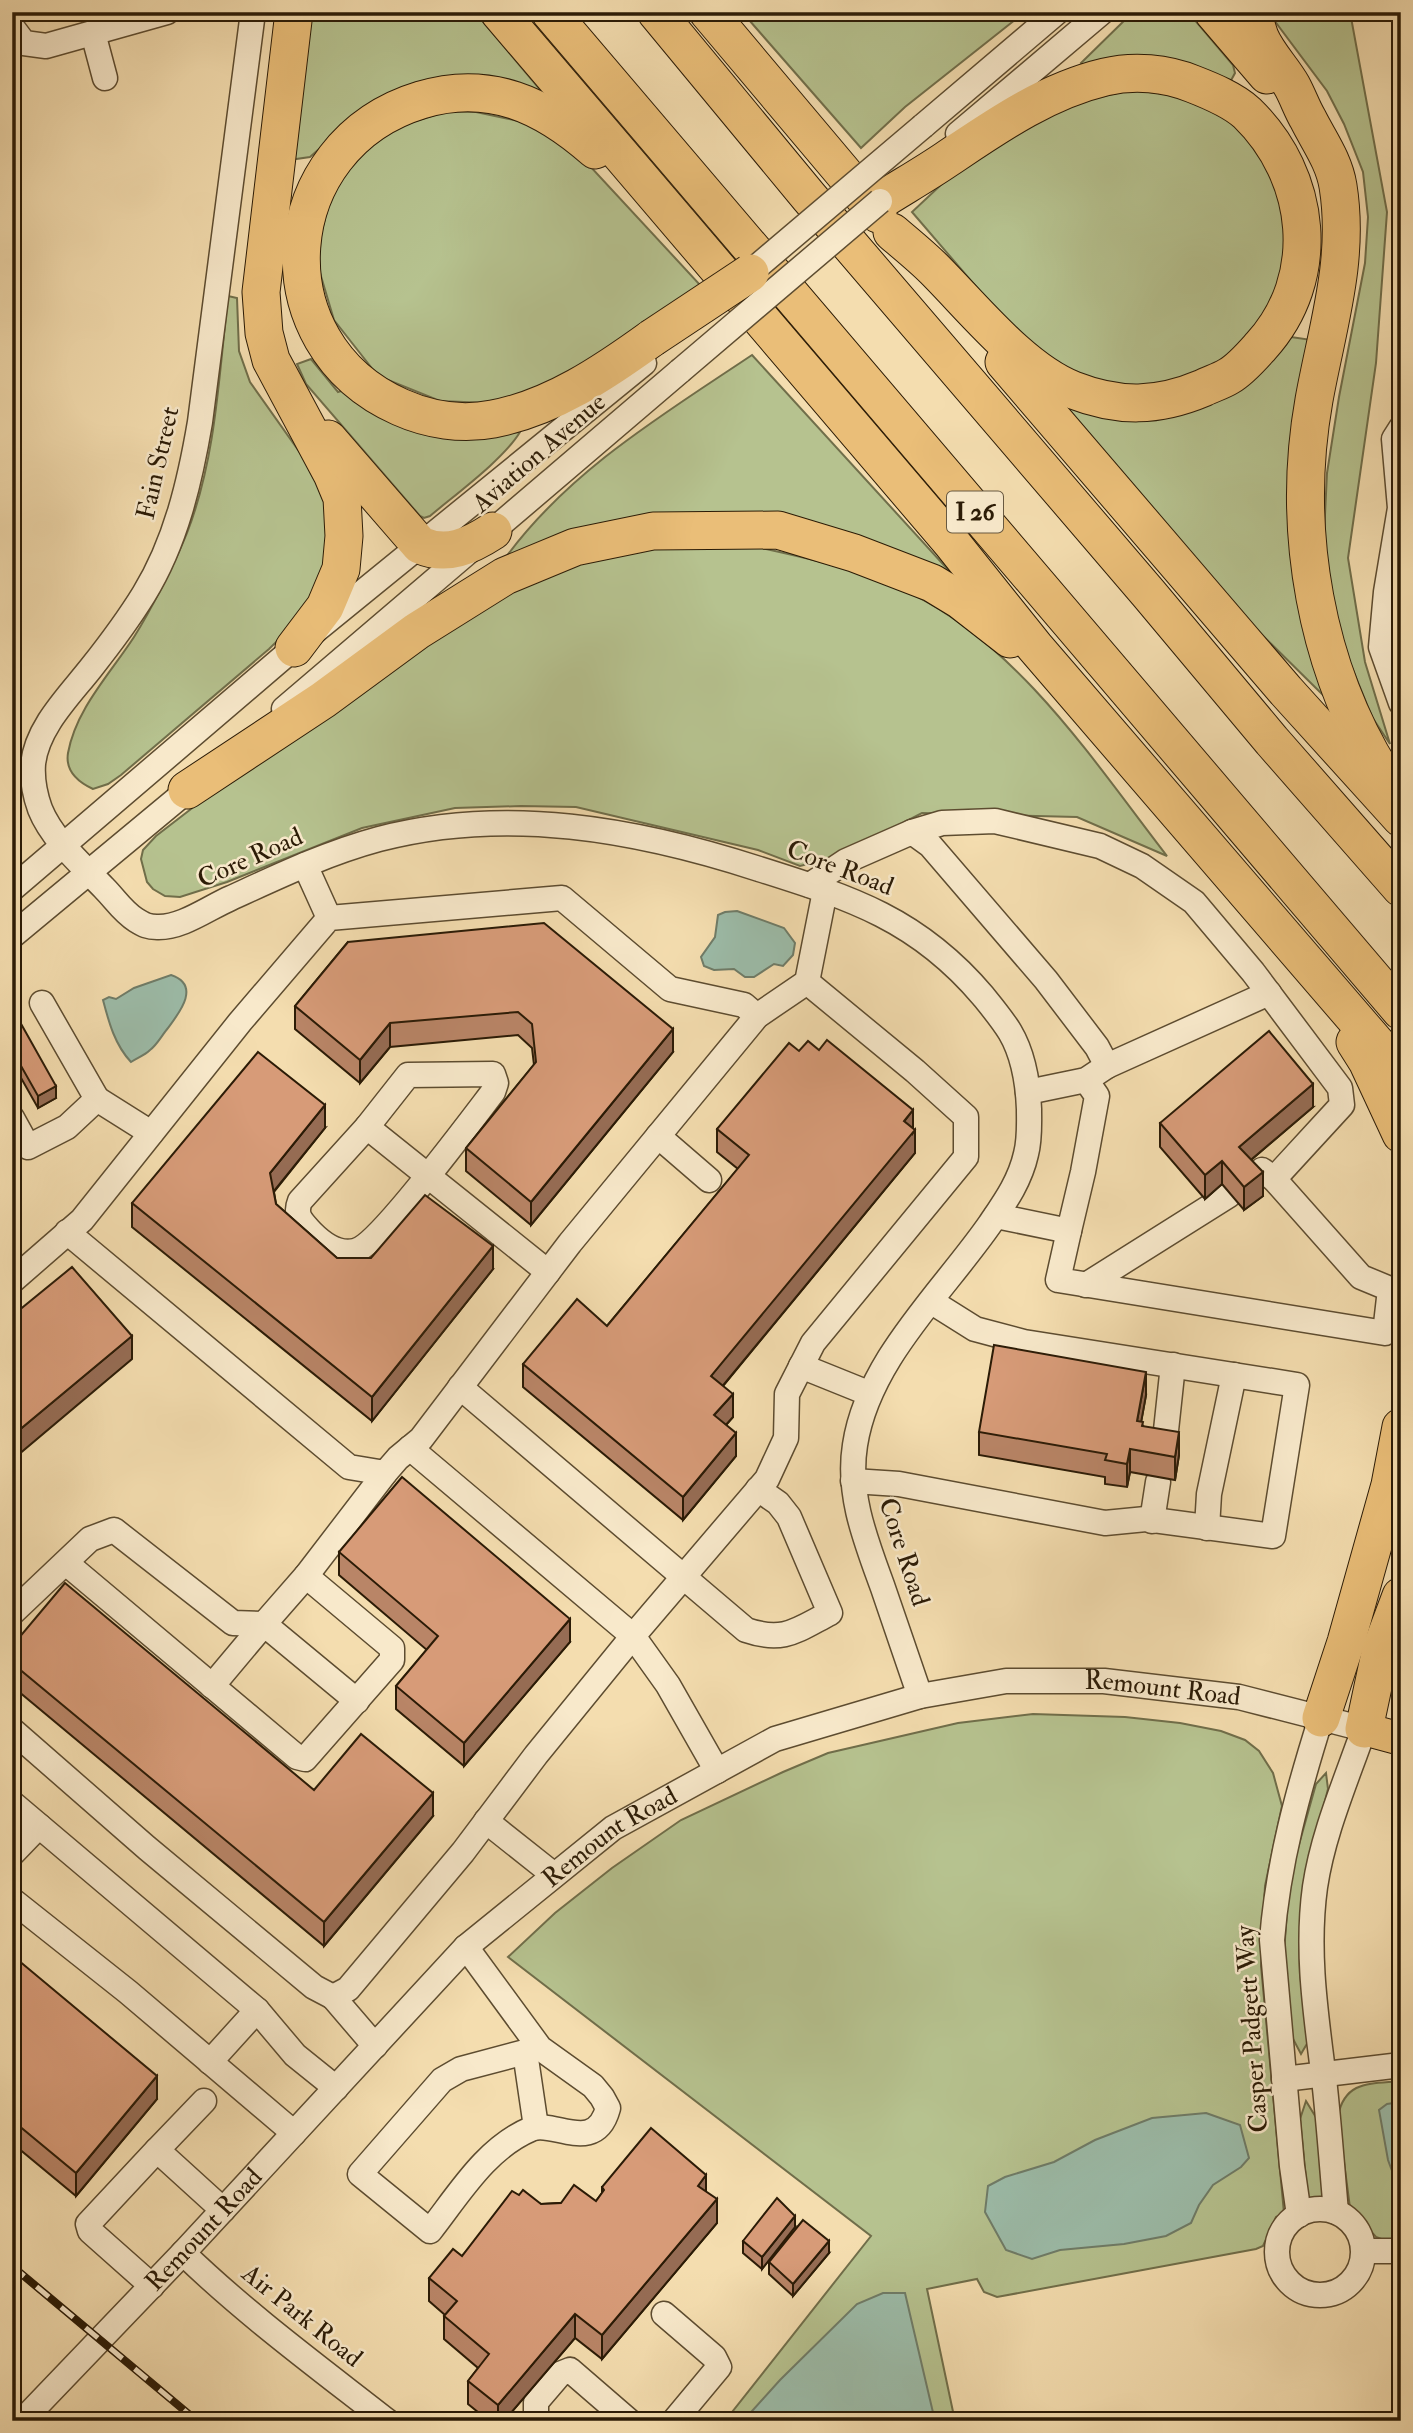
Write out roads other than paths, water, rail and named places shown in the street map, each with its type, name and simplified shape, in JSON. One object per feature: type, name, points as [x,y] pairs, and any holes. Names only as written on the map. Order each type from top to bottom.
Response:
[{"type":"highway","points":[[293,12],[261,292],[264,333],[271,360],[342,498],[344,536],[341,569],[330,598],[294,648]]},
{"type":"highway","points":[[499,12],[1401,1072]]},
{"type":"highway","name":"I 26","points":[[550,12],[1401,1011]]},
{"type":"highway","points":[[656,12],[809,197],[1272,741],[1401,888]]},
{"type":"highway","points":[[708,12],[832,158],[932,267],[999,335],[1055,382],[1100,398],[1133,405],[1184,396],[1230,376],[1272,334],[1288,308],[1298,277],[1303,245],[1301,210],[1290,177],[1271,143],[1246,112],[1211,91],[1178,78],[1125,73],[1106,76],[1027,107],[945,153],[886,216]]},
{"type":"highway","points":[[1213,12],[1308,120]]},
{"type":"highway","points":[[1252,12],[1260,37],[1293,87],[1328,156],[1338,183],[1342,246],[1336,299],[1314,402],[1306,486],[1309,565],[1316,607],[1340,686],[1368,749],[1401,802]]},
{"type":"highway","points":[[713,264],[613,166],[572,130],[544,111],[513,99],[467,92],[398,107],[364,128],[334,158],[311,198],[304,228],[301,260],[305,298],[312,319],[331,352],[356,381],[376,396],[414,413],[470,422],[515,414],[550,401],[657,343],[750,273]]},
{"type":"highway","points":[[886,216],[1286,691],[1401,818]]},
{"type":"highway","points":[[294,403],[338,449],[421,545],[434,551],[447,551],[477,541],[493,531]]},
{"type":"highway","points":[[187,790],[323,700],[417,631],[505,576],[575,547],[653,531],[778,530],[854,553],[932,583],[960,600],[1004,634],[1081,705],[1131,757]]},
{"type":"highway","points":[[1251,896],[1345,1024],[1367,1061],[1401,1134]]},
{"type":"highway","points":[[1321,1718],[1346,1642],[1390,1485],[1401,1427]]},
{"type":"highway","points":[[1364,1729],[1381,1649],[1401,1595]]},
{"type":"main road","name":"Remount Road","points":[[1364,1729],[1401,1739]]},
{"type":"street","points":[[12,57],[167,12]]},
{"type":"street","name":"Fain Street","points":[[88,872],[64,844],[40,808],[32,773],[34,757],[51,719],[124,625],[148,588],[164,556],[181,509],[200,422],[253,12]]},
{"type":"street","points":[[750,273],[1056,12]]},
{"type":"street","points":[[945,153],[1102,12]]},
{"type":"street","points":[[12,27],[24,43],[46,46]]},
{"type":"street","points":[[93,33],[105,78]]},
{"type":"street","name":"Aviation Avenue","points":[[12,936],[680,371],[886,216]]},
{"type":"street","name":"Aviation Avenue","points":[[12,889],[657,343]]},
{"type":"street","points":[[1398,688],[1381,646],[1386,592],[1400,508],[1394,439],[1401,428]]},
{"type":"street","points":[[212,1686],[306,1576],[385,1473],[421,1439],[548,1272],[757,1016],[807,982],[817,888],[846,861],[942,822],[995,821],[1100,846],[1142,866],[1194,902],[1269,993],[1340,1088],[1342,1105],[1274,1179]]},
{"type":"street","name":"Core Road","points":[[88,872],[125,911],[148,926],[159,928],[186,920],[338,852],[412,831],[464,823],[551,824],[594,828],[735,861],[848,898],[891,918],[929,944],[966,977],[996,1011],[1013,1037],[1028,1092],[1030,1137],[1026,1158],[1009,1197],[901,1340],[869,1393],[860,1417],[855,1444],[853,1481],[858,1518],[920,1696]]},
{"type":"street","points":[[912,832],[930,845],[1046,980],[1097,1047],[1107,1066]]},
{"type":"street","points":[[305,865],[329,918]]},
{"type":"street","points":[[12,1281],[82,1220],[240,1022],[329,918],[562,898],[670,989],[744,1005],[757,1016]]},
{"type":"street","points":[[333,1997],[348,1989],[463,1852],[536,1755],[767,1479],[786,1438],[786,1394],[813,1343],[966,1157],[966,1117],[807,982]]},
{"type":"street","points":[[1028,1092],[1086,1080],[1107,1066],[1269,993]]},
{"type":"street","points":[[42,1003],[97,1099],[151,1133]]},
{"type":"street","points":[[493,1074],[496,1083],[493,1092],[428,1175],[369,1243],[355,1251],[336,1250],[321,1241],[298,1219],[300,1201],[367,1127],[408,1075],[493,1074]]},
{"type":"street","points":[[1086,1080],[1097,1096],[1058,1280],[1385,1333],[1390,1289],[1361,1277],[1263,1169],[1249,1179]]},
{"type":"street","points":[[12,1118],[20,1152],[67,1127],[97,1099]]},
{"type":"street","points":[[367,1127],[548,1272]]},
{"type":"street","points":[[658,1136],[709,1180]]},
{"type":"street","points":[[1087,1285],[1228,1195]]},
{"type":"street","points":[[996,1216],[1069,1231]]},
{"type":"street","points":[[68,1233],[349,1467],[385,1473]]},
{"type":"street","points":[[853,1481],[899,1484],[1105,1523],[1152,1521],[1273,1536],[1297,1385],[1024,1342],[975,1329],[932,1302]]},
{"type":"street","points":[[1164,1449],[1173,1365]]},
{"type":"street","points":[[801,1366],[869,1393]]},
{"type":"street","points":[[1207,1528],[1209,1494],[1234,1375]]},
{"type":"street","points":[[460,1387],[746,1630],[764,1636],[786,1636],[830,1614],[789,1517],[778,1503],[758,1489]]},
{"type":"street","points":[[410,1448],[633,1636],[667,1685],[717,1771]]},
{"type":"street","points":[[1152,1521],[1158,1482]]},
{"type":"street","points":[[12,1614],[90,1539],[114,1530],[233,1623],[264,1623],[357,1701]]},
{"type":"street","points":[[66,1563],[297,1757],[305,1759],[391,1660],[392,1648],[306,1576]]},
{"type":"street","name":"Remount Road","points":[[22,2421],[36,2411],[466,1947],[613,1828],[775,1739],[920,1696],[1006,1681],[1104,1681],[1240,1697],[1364,1729]]},
{"type":"street","name":"Casper Padgett Way","points":[[1299,2215],[1292,2166],[1272,1940],[1275,1905],[1295,1803],[1321,1718]]},
{"type":"street","points":[[1336,2212],[1311,1968],[1311,1930],[1315,1886],[1329,1828],[1364,1729]]},
{"type":"street","points":[[12,1730],[168,1866],[314,1987],[333,1997],[375,2046]]},
{"type":"street","points":[[12,1802],[257,2010],[295,2055],[336,2088]]},
{"type":"street","points":[[486,1821],[554,1875]]},
{"type":"street","points":[[12,1854],[39,1826]]},
{"type":"street","points":[[12,1900],[119,1985],[294,2133]]},
{"type":"street","points":[[466,1947],[533,2050],[593,2086],[608,2108],[605,2119],[589,2132],[565,2133],[536,2127],[517,2135],[499,2147],[430,2231],[360,2174],[442,2080],[461,2069],[533,2050]]},
{"type":"street","points":[[210,2062],[257,2010]]},
{"type":"street","points":[[533,2050],[536,2127]]},
{"type":"street","points":[[1284,2079],[1401,2065]]},
{"type":"street","points":[[152,2286],[90,2231],[88,2224],[204,2101]]},
{"type":"street","points":[[158,2150],[223,2210]]},
{"type":"street","points":[[1316,2209],[1336,2212],[1349,2220],[1362,2239],[1364,2251],[1357,2274],[1342,2289],[1322,2295],[1301,2290],[1285,2276],[1277,2256],[1281,2234],[1299,2215],[1316,2209]]},
{"type":"street","points":[[1364,2251],[1401,2251]]},
{"type":"street","name":"Air Park Road","points":[[183,2253],[316,2367],[387,2421]]},
{"type":"street","points":[[664,2314],[714,2357],[719,2367],[674,2421]]},
{"type":"street","points":[[540,2421],[536,2417],[536,2402],[560,2374],[570,2370],[629,2421]]},
{"type":"street","points":[[12,2408],[36,2411]]},
{"type":"railway","points":[[12,2266],[197,2421]]}]
